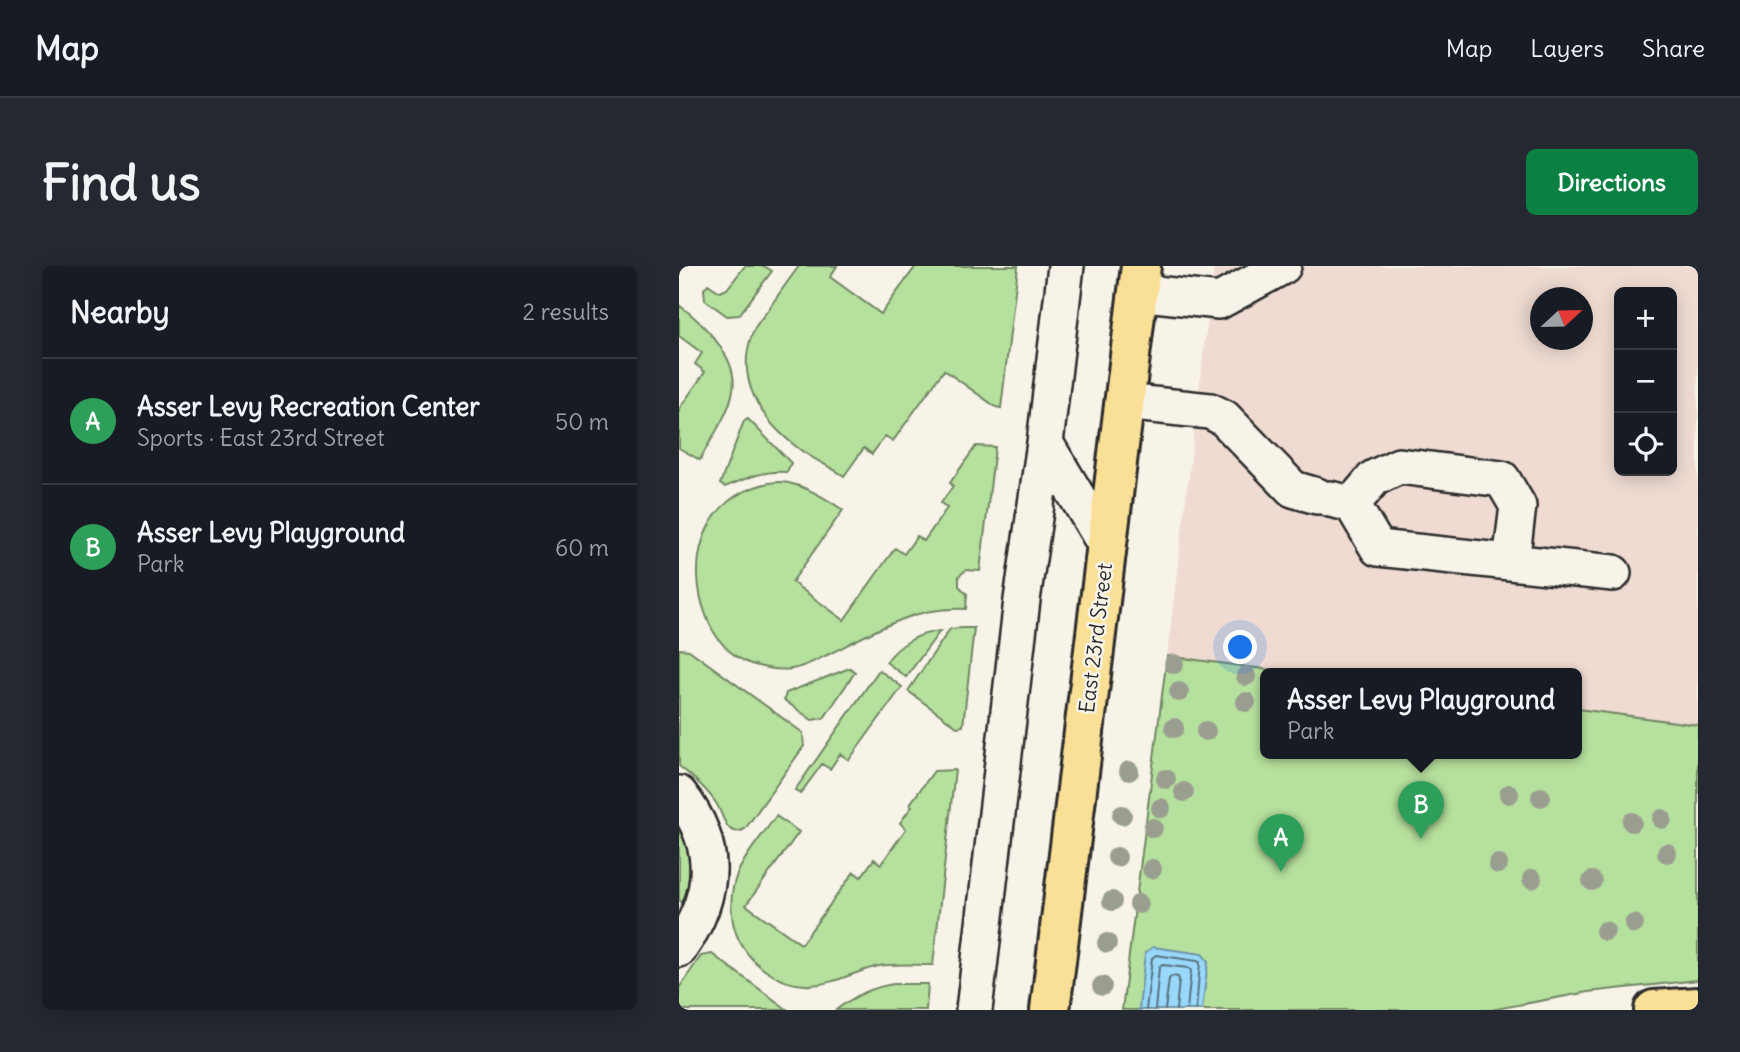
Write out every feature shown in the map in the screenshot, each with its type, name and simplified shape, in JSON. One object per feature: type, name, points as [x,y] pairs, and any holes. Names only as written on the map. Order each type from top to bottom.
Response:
[{"type":"main road","name":"East 23rd Street","points":[[1050,1010],[1139,279]]},
{"type":"main road","points":[[1654,1010],[1698,1007]]},
{"type":"street","points":[[975,1010],[1022,600],[1045,443],[1066,266]]},
{"type":"street","points":[[1139,279],[1219,300],[1283,266]]},
{"type":"street","points":[[1124,402],[1210,411],[1224,418],[1293,489],[1333,500],[1378,548],[1613,573]]},
{"type":"street","points":[[1045,443],[1107,547]]},
{"type":"street","points":[[1333,500],[1399,466],[1502,479],[1518,506],[1511,562]]},
{"type":"street","points":[[679,794],[698,824],[710,866],[702,905],[679,949]]},
{"type":"shaded area","points":[[1214,266],[1698,266],[1698,725],[1582,710],[1582,668],[1260,668],[1167,656]]},
{"type":"green space","points":[[745,266],[764,266],[772,271],[739,315],[727,316],[705,300],[704,289],[708,284],[720,292],[727,289]]},
{"type":"green space","points":[[799,266],[837,266],[830,277],[881,314],[916,266],[1018,266],[1001,408],[944,370],[893,441],[885,436],[872,454],[864,448],[844,476],[803,452],[762,412],[749,382],[747,366],[754,329]]},
{"type":"green space","points":[[679,305],[717,342],[725,354],[733,378],[728,408],[700,460],[679,448],[679,409],[705,372],[695,364],[702,353],[679,336]]},
{"type":"green space","points":[[748,419],[791,463],[787,472],[763,473],[725,487],[720,484],[744,421]]},
{"type":"green space","points":[[976,446],[995,447],[980,571],[966,570],[959,576],[959,586],[967,594],[966,609],[911,616],[802,667],[792,669],[771,669],[751,664],[729,651],[718,638],[709,623],[700,596],[699,558],[703,539],[711,522],[722,508],[737,496],[761,485],[781,482],[805,488],[843,510],[792,582],[844,620],[895,548],[904,554],[917,536],[924,541],[947,508],[941,503],[953,486],[950,483]]},
{"type":"green space","points":[[974,628],[963,726],[957,727],[908,691],[950,629]]},
{"type":"green space","points":[[940,631],[906,677],[886,662],[910,640]]},
{"type":"green space","points":[[679,649],[689,650],[803,733],[804,746],[741,831],[729,828],[712,798],[679,766]]},
{"type":"green space","points":[[1167,656],[1260,668],[1260,759],[1582,759],[1582,710],[1698,725],[1698,980],[1588,992],[1491,1010],[1122,1010]]},
{"type":"green space","points":[[850,668],[855,672],[824,718],[812,720],[784,700],[786,693]]},
{"type":"green space","points":[[879,670],[902,687],[849,760],[840,754],[830,769],[822,764],[800,794],[795,790]]},
{"type":"green space","points":[[955,770],[933,965],[879,966],[829,982],[799,985],[777,977],[756,963],[736,933],[732,893],[743,863],[776,816],[799,832],[746,905],[801,944],[854,872],[861,877],[874,859],[881,864],[906,829],[900,823],[912,806],[910,804],[934,771]]},
{"type":"green space","points":[[679,825],[689,864],[684,904],[679,900]]},
{"type":"green space","points":[[712,954],[788,1010],[679,1010],[679,988],[701,956]]},
{"type":"green space","points":[[894,984],[928,984],[926,1010],[836,1010],[864,993]]},
{"type":"water","points":[[1153,947],[1202,954],[1208,961],[1202,1010],[1139,1010],[1145,953]]},
{"type":"place","name":"Asser Levy Playground","points":[[1421,839]]},
{"type":"place","name":"Asser Levy Recreation Center","points":[[1281,872]]}]
